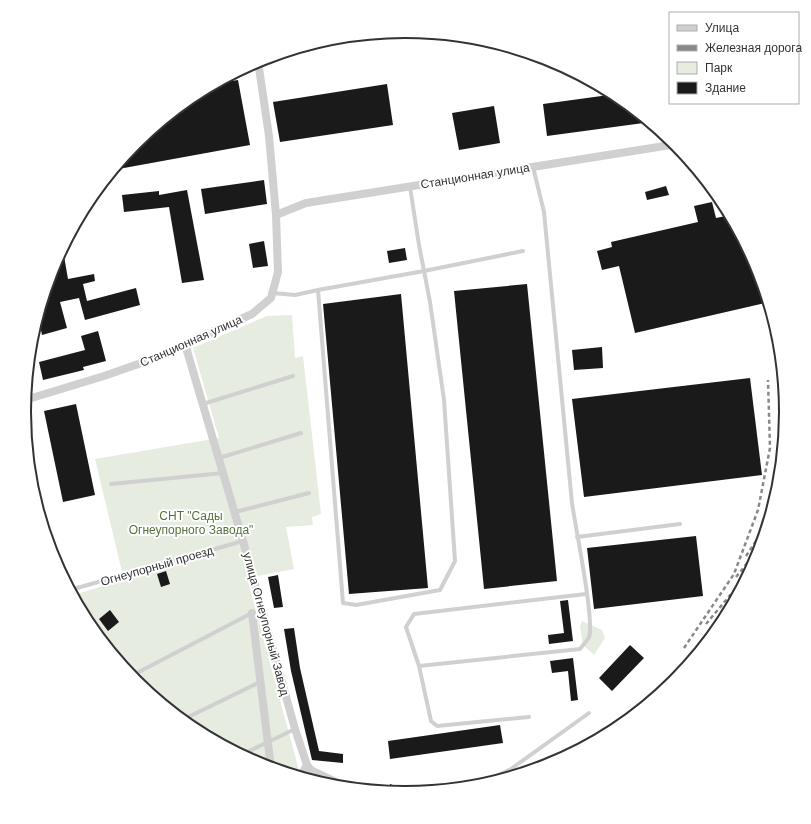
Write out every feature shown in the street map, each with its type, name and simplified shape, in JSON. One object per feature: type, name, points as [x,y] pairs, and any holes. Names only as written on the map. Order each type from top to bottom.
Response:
[{"type":"street","name":"Станционная улица","points":[[32,398],[147,361],[252,314],[271,298],[278,272],[276,215],[259,67]]},
{"type":"street","name":"Станционная улица","points":[[276,215],[306,203],[668,145]]},
{"type":"street","name":"улица Огнеупорный Завод","points":[[185,344],[235,512],[295,729],[307,765]]},
{"type":"street","points":[[252,613],[270,761]]},
{"type":"street","points":[[303,772],[307,765],[311,770],[328,778]]},
{"type":"lane","points":[[419,666],[580,649],[589,636],[590,619],[570,488],[544,212],[533,167]]},
{"type":"lane","points":[[318,290],[343,603],[356,605],[440,590],[455,562],[444,400],[410,187]]},
{"type":"lane","points":[[272,293],[295,294],[424,271],[523,251]]},
{"type":"lane","points":[[203,405],[293,376]]},
{"type":"lane","points":[[219,458],[301,433]]},
{"type":"lane","points":[[111,484],[223,472]]},
{"type":"lane","points":[[235,512],[309,492]]},
{"type":"lane","points":[[577,537],[680,524]]},
{"type":"lane","name":"Огнеупорный проезд","points":[[75,588],[243,541]]},
{"type":"lane","points":[[529,716],[437,726],[431,721],[419,666],[406,627],[414,614],[586,594]]},
{"type":"lane","points":[[137,673],[252,613]]},
{"type":"lane","points":[[189,717],[260,682]]},
{"type":"lane","points":[[497,775],[511,768],[590,713]]},
{"type":"lane","points":[[248,752],[295,729]]},
{"type":"green space","name":"СНТ \"Сады Огнеупорного Завода\"","points":[[292,315],[295,358],[303,356],[321,514],[312,517],[313,525],[286,527],[294,569],[247,578],[299,771],[262,758],[218,736],[197,723],[159,694],[124,659],[108,640],[78,593],[124,580],[95,459],[219,438],[193,348],[267,316]]},
{"type":"green space","points":[[582,621],[602,630],[605,638],[594,655],[583,645],[580,626]]},
{"type":"building","points":[[238,80],[250,145],[121,169],[159,130],[197,101],[230,81]]},
{"type":"building","points":[[387,84],[393,125],[280,142],[273,102]]},
{"type":"building","points":[[605,95],[643,123],[547,136],[543,104]]},
{"type":"building","points":[[494,106],[500,143],[459,150],[452,113]]},
{"type":"building","points":[[264,180],[267,204],[205,214],[201,189]]},
{"type":"building","points":[[666,186],[669,195],[647,200],[645,192]]},
{"type":"building","points":[[187,190],[204,280],[182,283],[169,207],[124,212],[122,195],[159,191],[159,195]]},
{"type":"building","points":[[712,202],[716,218],[725,216],[741,246],[763,303],[635,333],[619,266],[602,270],[597,251],[612,247],[611,242],[698,222],[694,206]]},
{"type":"building","points":[[264,241],[268,266],[253,268],[249,244]]},
{"type":"building","points":[[405,248],[407,260],[389,263],[387,251]]},
{"type":"building","points":[[64,259],[68,279],[94,274],[95,281],[83,284],[87,301],[136,288],[140,305],[85,320],[79,298],[60,302],[67,328],[42,335],[41,328],[44,315],[51,292]]},
{"type":"building","points":[[527,284],[557,581],[484,589],[454,291]]},
{"type":"building","points":[[401,294],[428,588],[349,594],[323,304]]},
{"type":"building","points":[[98,331],[106,361],[83,367],[84,370],[43,380],[39,362],[85,350],[81,336]]},
{"type":"building","points":[[602,347],[603,368],[574,370],[572,350]]},
{"type":"building","points":[[750,378],[762,475],[584,497],[572,399]]},
{"type":"building","points":[[76,404],[95,495],[63,502],[44,411]]},
{"type":"building","points":[[696,536],[703,596],[594,609],[587,548]]},
{"type":"building","points":[[166,571],[170,584],[161,587],[157,574]]},
{"type":"building","points":[[278,575],[283,607],[274,608],[268,577]]},
{"type":"building","points":[[568,600],[573,641],[549,644],[548,635],[564,633],[560,601]]},
{"type":"building","points":[[110,610],[119,622],[108,631],[99,619]]},
{"type":"building","points":[[294,628],[300,668],[319,751],[343,754],[343,763],[312,760],[291,671],[284,629]]},
{"type":"building","points":[[630,645],[644,658],[612,691],[599,678]]},
{"type":"building","points":[[573,658],[578,700],[571,701],[568,671],[552,673],[550,661]]},
{"type":"building","points":[[500,725],[503,743],[390,759],[388,741]]},
{"type":"railway","points":[[684,648],[734,574],[758,510],[770,448],[768,380]]},
{"type":"railway","points":[[746,556],[757,539]]},
{"type":"railway","points":[[736,577],[748,563]]},
{"type":"railway","points":[[706,624],[735,589]]}]
